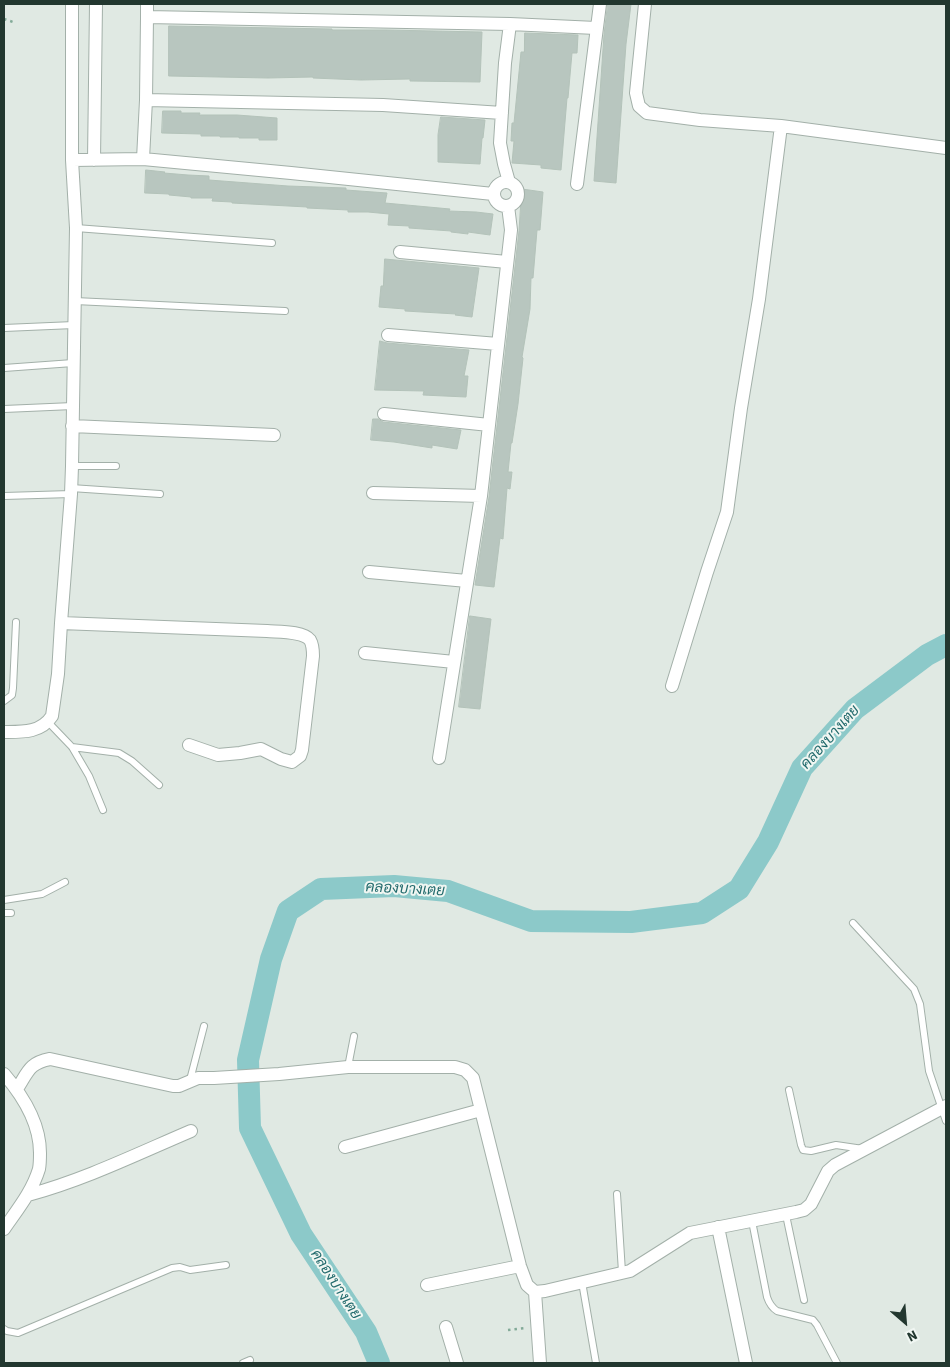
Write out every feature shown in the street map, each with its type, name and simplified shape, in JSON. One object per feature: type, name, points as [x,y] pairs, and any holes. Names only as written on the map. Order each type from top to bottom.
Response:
[{"type":"street","points":[[4,732],[29,731],[48,722],[52,716],[58,674],[72,466],[76,228],[72,160],[72,4]]},
{"type":"street","points":[[94,160],[96,4]]},
{"type":"street","points":[[577,184],[600,4]]},
{"type":"street","points":[[646,4],[636,93],[639,106],[646,113],[700,120],[782,126],[946,148]]},
{"type":"street","points":[[143,159],[147,10],[596,28]]},
{"type":"street","points":[[509,182],[500,143],[505,63],[510,24]]},
{"type":"street","points":[[146,100],[383,105],[502,114]]},
{"type":"street","points":[[672,686],[707,572],[728,512],[741,408],[759,299],[782,126]]},
{"type":"street","points":[[72,160],[143,159],[494,194]]},
{"type":"street","points":[[503,182],[513,184],[518,194],[513,204],[508,206],[498,204],[494,194],[498,184],[503,182]]},
{"type":"street","points":[[439,758],[481,496],[511,230],[508,206]]},
{"type":"street","points":[[400,252],[507,262]]},
{"type":"street","points":[[388,335],[498,344]]},
{"type":"street","points":[[384,414],[489,425]]},
{"type":"street","points":[[72,426],[274,435]]},
{"type":"street","points":[[373,493],[481,496]]},
{"type":"street","points":[[369,572],[467,581]]},
{"type":"street","points":[[61,623],[267,631],[305,636],[310,640],[314,656],[300,756],[292,762],[261,749],[240,753],[218,754],[189,745]]},
{"type":"street","points":[[366,653],[454,662]]},
{"type":"street","points":[[17,1089],[32,1065],[50,1058],[167,1086],[179,1086],[198,1078],[279,1074],[348,1067],[455,1067],[465,1070],[473,1078],[520,1266],[528,1285],[535,1292],[540,1363]]},
{"type":"street","points":[[4,1229],[28,1195],[40,1168],[40,1146],[33,1118],[17,1089],[5,1076]]},
{"type":"street","points":[[345,1147],[481,1110]]},
{"type":"street","points":[[535,1292],[630,1270],[690,1233],[804,1210],[811,1204],[828,1172],[842,1161],[945,1112]]},
{"type":"street","points":[[28,1195],[80,1179],[191,1131]]},
{"type":"street","points":[[718,1227],[746,1363]]},
{"type":"street","points":[[427,1285],[520,1266]]},
{"type":"street","points":[[446,1327],[457,1363]]},
{"type":"lane","points":[[76,228],[272,243]]},
{"type":"lane","points":[[75,301],[285,311]]},
{"type":"lane","points":[[4,328],[74,324]]},
{"type":"lane","points":[[4,368],[74,363]]},
{"type":"lane","points":[[4,409],[73,406]]},
{"type":"lane","points":[[72,466],[116,466]]},
{"type":"lane","points":[[4,496],[71,491],[160,494]]},
{"type":"lane","points":[[4,701],[12,696],[16,622]]},
{"type":"lane","points":[[48,722],[72,747],[89,776],[103,810]]},
{"type":"lane","points":[[72,747],[119,754],[132,761],[159,785]]},
{"type":"lane","points":[[4,900],[42,894],[66,882]]},
{"type":"lane","points":[[853,923],[914,989],[920,1004],[929,1071],[945,1112]]},
{"type":"lane","points":[[190,1080],[204,1026]]},
{"type":"lane","points":[[348,1067],[354,1036]]},
{"type":"lane","points":[[789,1090],[803,1150],[811,1151],[836,1145],[864,1149]]},
{"type":"lane","points":[[617,1194],[622,1272]]},
{"type":"lane","points":[[786,1215],[804,1300]]},
{"type":"lane","points":[[752,1221],[767,1297],[772,1308],[813,1320],[837,1363]]},
{"type":"lane","points":[[4,1329],[18,1332],[172,1268],[180,1267],[190,1270],[226,1265]]},
{"type":"lane","points":[[582,1282],[596,1363]]},
{"type":"path","points":[[4,19],[13,22]]},
{"type":"path","points":[[508,1330],[537,1327]]},
{"type":"building","points":[[608,4],[631,4],[626,44],[616,183],[594,181],[604,35]]},
{"type":"building","points":[[169,26],[482,32],[480,82],[410,81],[410,79],[361,80],[313,77],[169,76]]},
{"type":"building","points":[[525,33],[578,35],[577,53],[572,53],[561,170],[541,168],[541,165],[512,163],[514,141],[511,141],[512,123],[514,123],[521,52],[524,52]]},
{"type":"building","points":[[163,111],[200,113],[199,115],[277,118],[277,140],[162,133]]},
{"type":"building","points":[[441,117],[485,120],[480,164],[438,162],[438,135]]},
{"type":"building","points":[[146,170],[209,176],[209,180],[346,188],[346,190],[387,193],[385,203],[493,214],[490,235],[388,225],[389,214],[232,203],[212,201],[213,198],[191,198],[169,194],[145,193]]},
{"type":"building","points":[[522,189],[543,192],[540,230],[537,230],[533,278],[531,278],[530,309],[522,357],[518,404],[511,443],[508,472],[512,472],[510,489],[507,488],[503,539],[500,538],[494,587],[475,585],[489,497]]},
{"type":"building","points":[[385,259],[479,268],[472,317],[379,307]]},
{"type":"building","points":[[380,341],[469,350],[464,376],[468,376],[466,397],[423,395],[424,391],[375,390]]},
{"type":"building","points":[[373,419],[383,422],[461,430],[457,449],[432,445],[432,448],[371,440]]},
{"type":"building","points":[[470,616],[491,619],[480,709],[459,707]]},
{"type":"waterway","name":"คลองบางเตย","points":[[379,1363],[366,1332],[301,1234],[250,1128],[248,1060],[271,959],[288,911],[321,889],[394,886],[448,891],[531,921],[631,922],[702,913],[739,889],[768,842],[802,768],[855,709],[927,655],[946,645]]}]
